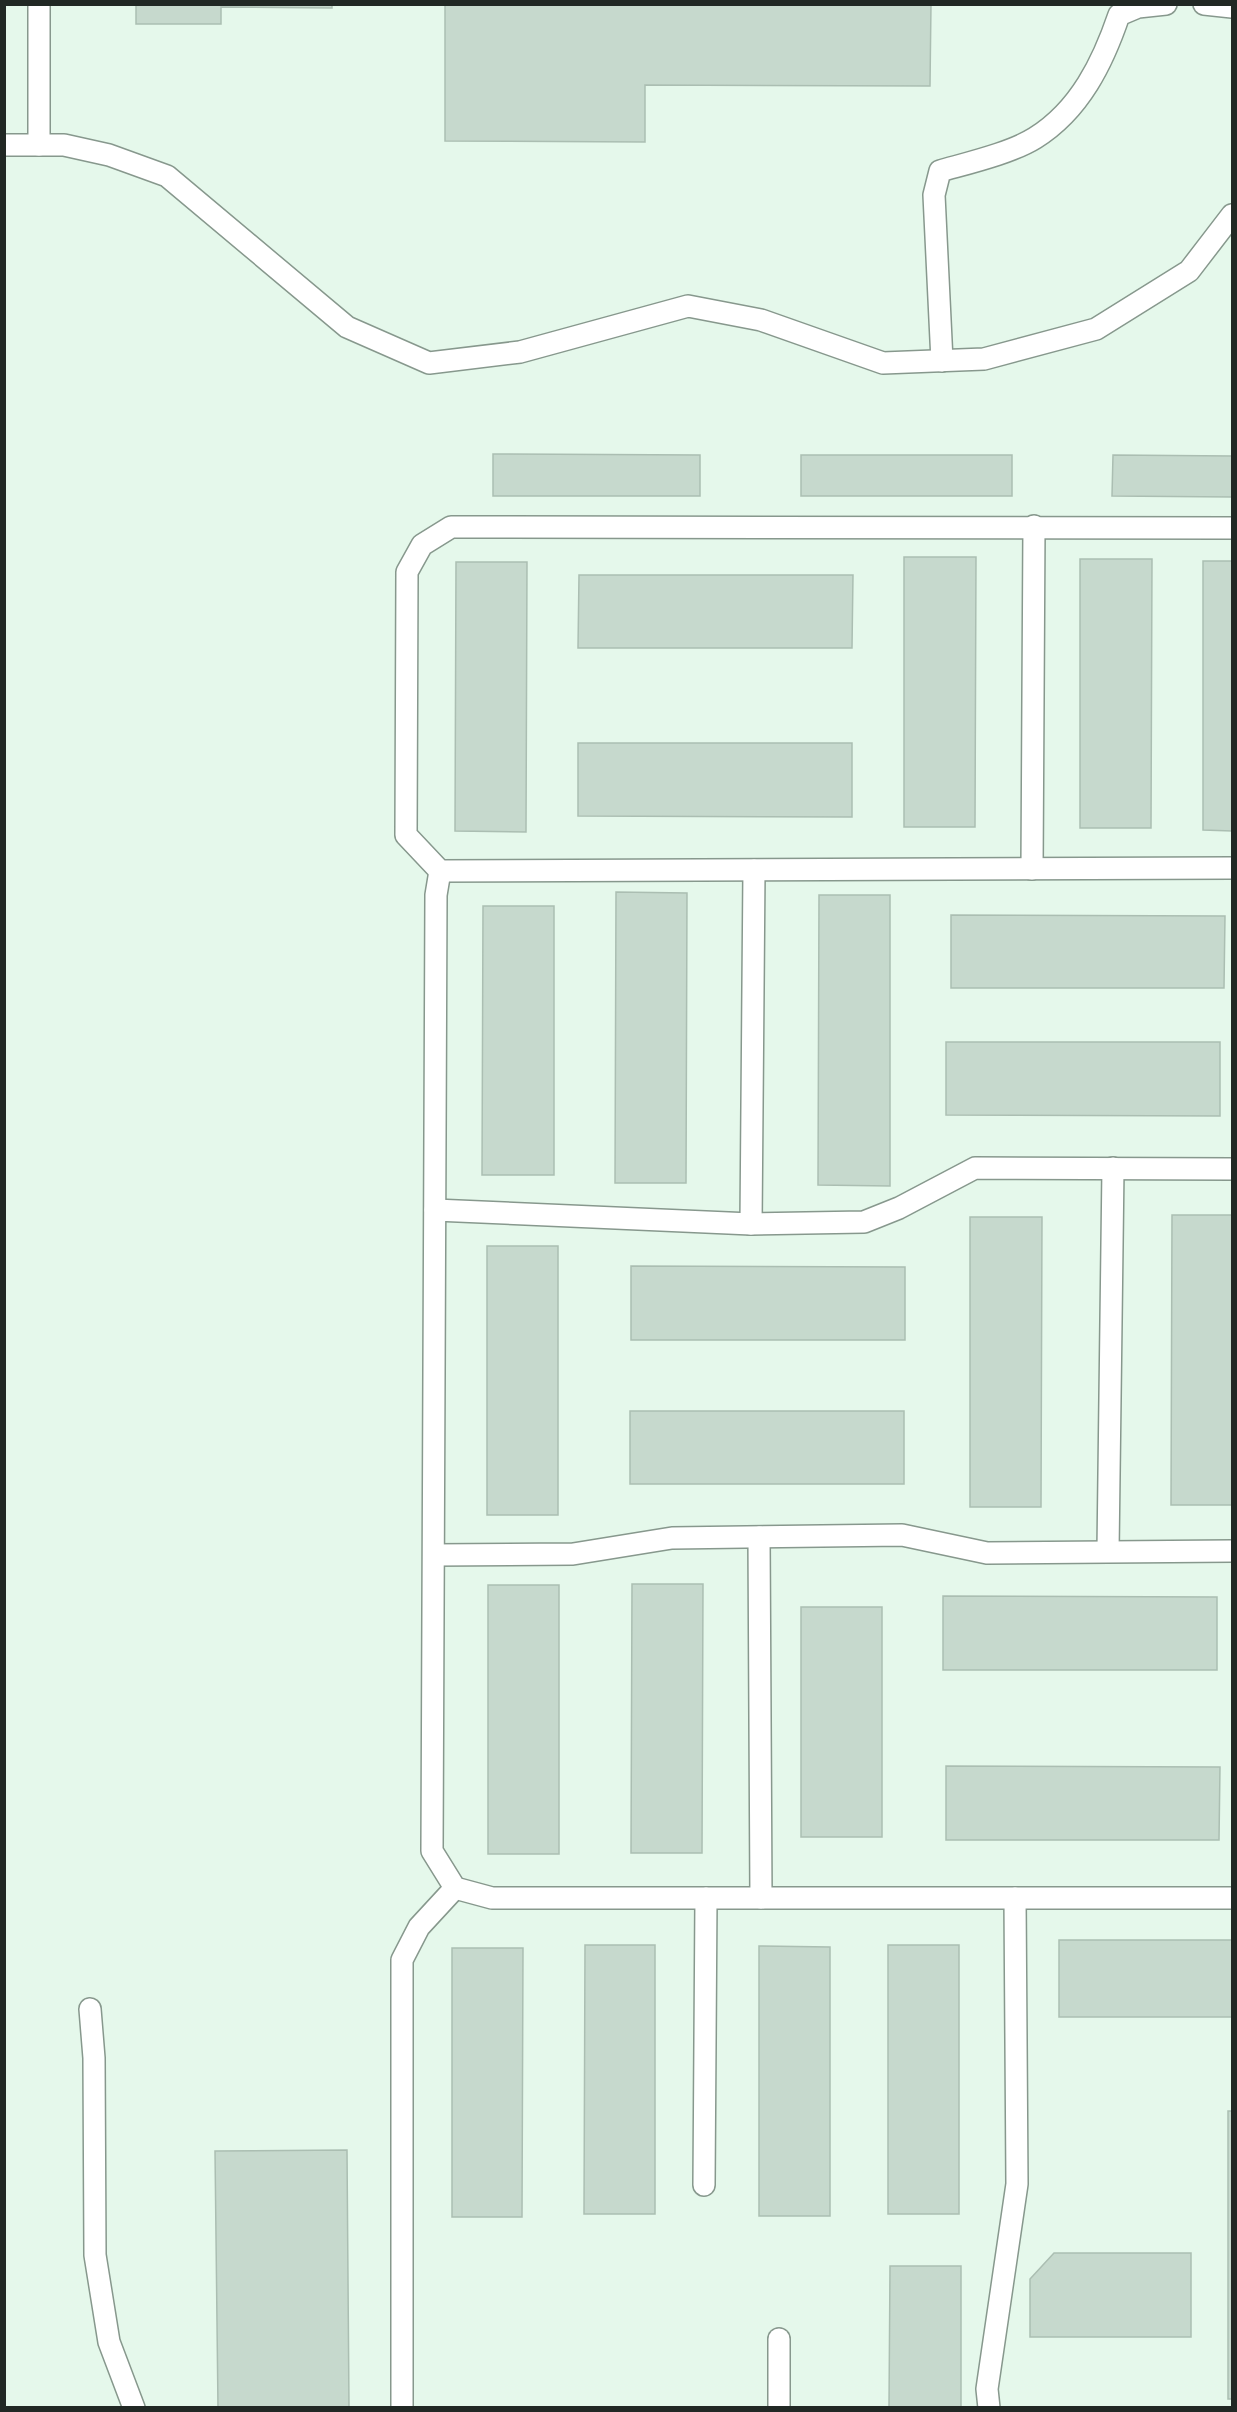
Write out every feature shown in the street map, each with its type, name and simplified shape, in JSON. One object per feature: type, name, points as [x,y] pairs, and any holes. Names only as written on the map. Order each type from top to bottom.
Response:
[{"type":"lane","points":[[39,4],[39,145]]},
{"type":"lane","points":[[942,361],[934,195],[940,171],[979,160],[1035,138],[1070,108],[1094,76],[1119,15],[1138,7],[1166,4]]},
{"type":"lane","points":[[1204,4],[1233,7]]},
{"type":"lane","points":[[4,145],[64,145],[109,155],[167,176],[347,327],[429,363],[520,352],[688,306],[761,320],[883,363],[984,359],[1096,329],[1189,271],[1233,216]]},
{"type":"lane","points":[[1032,869],[1034,526]]},
{"type":"lane","points":[[1233,528],[451,527],[422,545],[407,572],[406,835],[440,871],[1233,868]]},
{"type":"lane","points":[[751,1224],[754,870]]},
{"type":"lane","points":[[440,871],[436,895],[432,1851],[455,1888],[492,1898],[1233,1898]]},
{"type":"lane","points":[[435,1210],[751,1224],[864,1222],[899,1208],[975,1168],[1233,1169]]},
{"type":"lane","points":[[1108,1551],[1113,1168]]},
{"type":"lane","points":[[434,1555],[573,1554],[672,1538],[902,1535],[987,1553],[1233,1551]]},
{"type":"lane","points":[[759,1537],[761,1898]]},
{"type":"lane","points":[[402,2408],[402,1960],[419,1927],[455,1888]]},
{"type":"lane","points":[[704,2185],[706,1898]]},
{"type":"lane","points":[[989,2408],[987,2389],[1017,2184],[1015,1898]]},
{"type":"lane","points":[[90,2009],[94,2058],[95,2255],[109,2342],[134,2408]]},
{"type":"lane","points":[[779,2339],[779,2408]]},
{"type":"building","points":[[136,4],[332,4],[332,8],[221,7],[221,24],[136,24]]},
{"type":"building","points":[[445,4],[931,4],[930,86],[645,85],[645,142],[445,141]]},
{"type":"building","points":[[493,454],[700,455],[700,496],[493,496]]},
{"type":"building","points":[[801,455],[1012,455],[1012,496],[801,496]]},
{"type":"building","points":[[1113,455],[1232,456],[1232,497],[1112,496]]},
{"type":"building","points":[[904,557],[976,557],[975,827],[904,827]]},
{"type":"building","points":[[1080,559],[1152,559],[1151,828],[1080,828]]},
{"type":"building","points":[[1203,561],[1232,561],[1232,831],[1203,830]]},
{"type":"building","points":[[456,562],[527,562],[526,832],[455,831]]},
{"type":"building","points":[[579,575],[853,575],[852,648],[578,648]]},
{"type":"building","points":[[578,743],[852,743],[852,817],[578,816]]},
{"type":"building","points":[[616,892],[687,893],[686,1183],[615,1183]]},
{"type":"building","points":[[819,895],[890,895],[890,1186],[818,1185]]},
{"type":"building","points":[[483,906],[554,906],[554,1175],[482,1175]]},
{"type":"building","points":[[951,915],[1225,916],[1224,988],[951,988]]},
{"type":"building","points":[[946,1042],[1220,1042],[1220,1116],[946,1115]]},
{"type":"building","points":[[1172,1215],[1232,1215],[1232,1505],[1171,1505]]},
{"type":"building","points":[[970,1217],[1042,1217],[1041,1507],[970,1507]]},
{"type":"building","points":[[487,1246],[558,1246],[558,1515],[487,1515]]},
{"type":"building","points":[[631,1266],[905,1267],[905,1340],[631,1340]]},
{"type":"building","points":[[630,1411],[904,1411],[904,1484],[630,1484]]},
{"type":"building","points":[[632,1584],[703,1584],[702,1853],[631,1853]]},
{"type":"building","points":[[488,1585],[559,1585],[559,1854],[488,1854]]},
{"type":"building","points":[[943,1596],[1217,1597],[1217,1670],[943,1670]]},
{"type":"building","points":[[801,1607],[882,1607],[882,1837],[801,1837]]},
{"type":"building","points":[[946,1766],[1220,1767],[1219,1840],[946,1840]]},
{"type":"building","points":[[1059,1940],[1232,1940],[1232,2017],[1059,2017]]},
{"type":"building","points":[[585,1945],[655,1945],[655,2214],[584,2214]]},
{"type":"building","points":[[888,1945],[959,1945],[959,2214],[888,2214]]},
{"type":"building","points":[[759,1946],[830,1947],[830,2216],[759,2216]]},
{"type":"building","points":[[452,1948],[523,1948],[522,2217],[452,2217]]},
{"type":"building","points":[[1228,2111],[1232,2111],[1232,2399],[1228,2399]]},
{"type":"building","points":[[347,2150],[349,2408],[218,2408],[215,2151]]},
{"type":"building","points":[[1054,2253],[1191,2253],[1191,2337],[1030,2337],[1030,2279]]},
{"type":"building","points":[[890,2266],[961,2266],[961,2408],[889,2408]]}]
